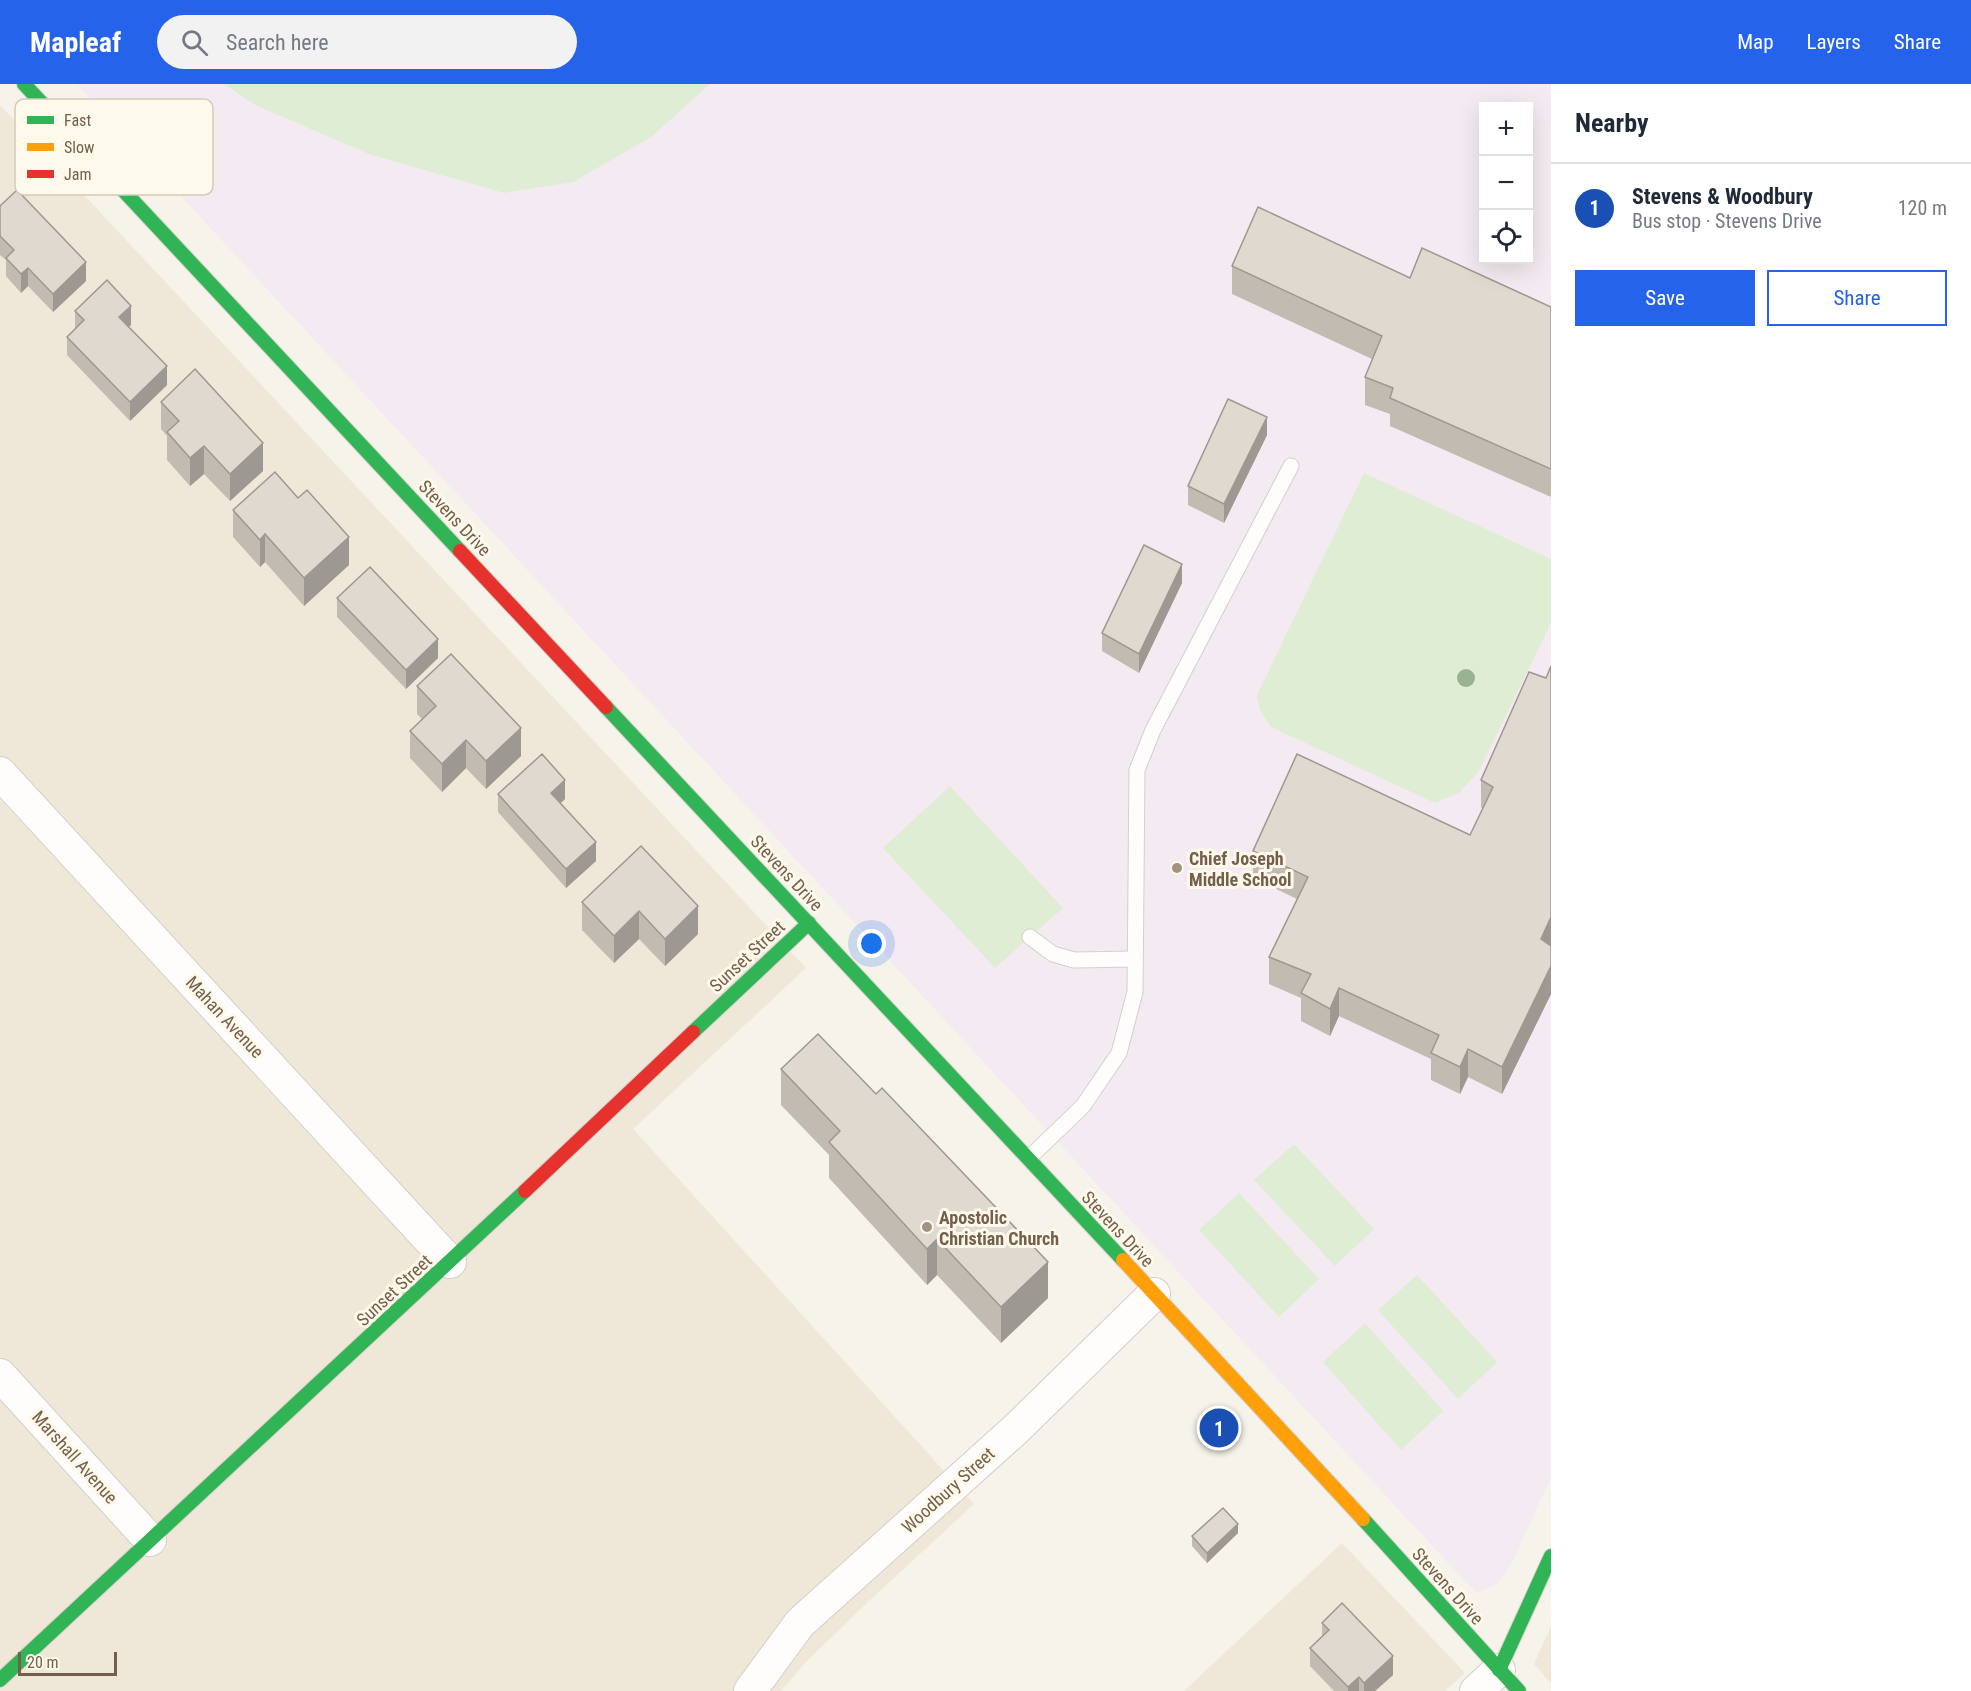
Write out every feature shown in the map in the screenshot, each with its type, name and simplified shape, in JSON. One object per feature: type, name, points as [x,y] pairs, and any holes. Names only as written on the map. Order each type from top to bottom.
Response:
[{"type":"street","name":"Stevens Drive","points":[[24,84],[38,99]]},
{"type":"street","name":"Stevens Drive","points":[[128,195],[1366,1521],[1498,1684]]},
{"type":"street","name":"Mahan Avenue","points":[[0,773],[450,1262]]},
{"type":"street","name":"Sunset Street","points":[[0,1680],[450,1262],[809,923]]},
{"type":"street","name":"Woodbury Street","points":[[750,1691],[800,1623],[1015,1430],[1154,1294]]},
{"type":"street","name":"Marshall Avenue","points":[[0,1375],[150,1540]]},
{"type":"street","points":[[1498,1684],[1551,1556]]},
{"type":"lane","points":[[1029,1158],[1083,1106],[1119,1053],[1135,992],[1137,770],[1153,730],[1291,466]]},
{"type":"lane","points":[[1030,937],[1053,954],[1074,960],[1135,959]]},
{"type":"shaded area","name":"Chief Joseph Middle School","points":[[77,84],[1551,84],[1551,1477],[1512,1563],[1497,1584],[1476,1593],[180,195],[213,195],[213,99],[91,99]]},
{"type":"shaded area","points":[[0,105],[15,121],[15,195],[84,195],[806,968],[633,1129],[974,1504],[806,1662],[781,1691],[0,1691]]},
{"type":"shaded area","points":[[1342,1543],[1465,1673],[1445,1691],[1184,1691]]},
{"type":"shaded area","points":[[1551,1626],[1551,1683],[1534,1664]]},
{"type":"green space","points":[[224,84],[710,84],[651,137],[573,182],[504,193],[369,154],[255,105]]},
{"type":"green space","points":[[1364,473],[1551,559],[1551,623],[1479,771],[1460,792],[1435,803],[1271,727],[1260,710],[1257,695]]},
{"type":"green space","points":[[950,786],[1063,908],[995,968],[883,848]]},
{"type":"green space","points":[[1294,1144],[1374,1229],[1335,1266],[1254,1180]]},
{"type":"green space","points":[[1239,1193],[1319,1279],[1279,1317],[1199,1230]]},
{"type":"green space","points":[[1417,1275],[1497,1362],[1458,1399],[1378,1310]]},
{"type":"green space","points":[[1365,1323],[1443,1411],[1401,1450],[1323,1362]]},
{"type":"building","points":[[15,192],[15,195],[22,195],[86,262],[53,294],[28,268],[21,274],[6,258],[14,250],[0,236],[0,206]]},
{"type":"building","points":[[1258,207],[1410,278],[1422,248],[1551,307],[1551,469],[1390,398],[1393,388],[1365,377],[1382,336],[1232,266]]},
{"type":"building","points":[[107,280],[131,306],[119,317],[167,366],[130,402],[67,337],[84,320],[75,311]]},
{"type":"building","points":[[195,369],[263,443],[230,474],[204,446],[190,458],[167,432],[179,421],[161,402]]},
{"type":"building","points":[[1228,399],[1267,417],[1224,504],[1188,486]]},
{"type":"building","points":[[275,472],[298,498],[307,490],[349,537],[304,578],[265,534],[260,540],[233,510]]},
{"type":"building","points":[[1144,545],[1182,564],[1139,654],[1102,633]]},
{"type":"building","points":[[370,567],[438,639],[406,670],[337,598]]},
{"type":"building","points":[[451,654],[521,728],[486,761],[466,740],[442,764],[410,731],[436,706],[417,686]]},
{"type":"building","name":"Chief Joseph Middle School","points":[[1551,666],[1551,917],[1541,939],[1551,946],[1551,966],[1502,1067],[1468,1049],[1460,1067],[1431,1053],[1439,1035],[1339,988],[1330,1009],[1301,993],[1311,974],[1269,957],[1308,877],[1253,851],[1297,754],[1470,835],[1493,787],[1481,780],[1529,672],[1546,678]]},
{"type":"building","points":[[542,754],[565,780],[551,793],[596,842],[566,869],[498,794]]},
{"type":"building","points":[[641,846],[698,906],[665,939],[639,911],[614,936],[582,902]]},
{"type":"building","points":[[818,1034],[876,1094],[882,1088],[1048,1262],[1001,1307],[937,1239],[927,1249],[829,1142],[840,1131],[781,1069]]},
{"type":"building","points":[[1223,1508],[1238,1524],[1207,1553],[1192,1536]]},
{"type":"building","points":[[1342,1603],[1393,1656],[1364,1683],[1359,1677],[1348,1687],[1310,1648],[1329,1630],[1322,1623]]},
{"type":"traffic: fast","points":[[24,84],[38,99]]},
{"type":"traffic: fast","points":[[128,195],[460,551]]},
{"type":"traffic: fast","points":[[606,707],[1123,1260]]},
{"type":"traffic: fast","points":[[693,1032],[809,923]]},
{"type":"traffic: fast","points":[[0,1680],[525,1191]]},
{"type":"traffic: fast","points":[[1363,1519],[1519,1691]]},
{"type":"traffic: fast","points":[[1499,1670],[1551,1556]]},
{"type":"traffic: slow","points":[[1123,1260],[1363,1519]]},
{"type":"traffic: jam","points":[[460,551],[606,707]]},
{"type":"traffic: jam","points":[[525,1191],[693,1032]]},
{"type":"place","name":"Chief Joseph Middle School","points":[[1177,868]]},
{"type":"place","name":"Apostolic Christian Church","points":[[927,1227]]},
{"type":"place","name":"Stevens & Woodbury","points":[[1219,1428]]}]
